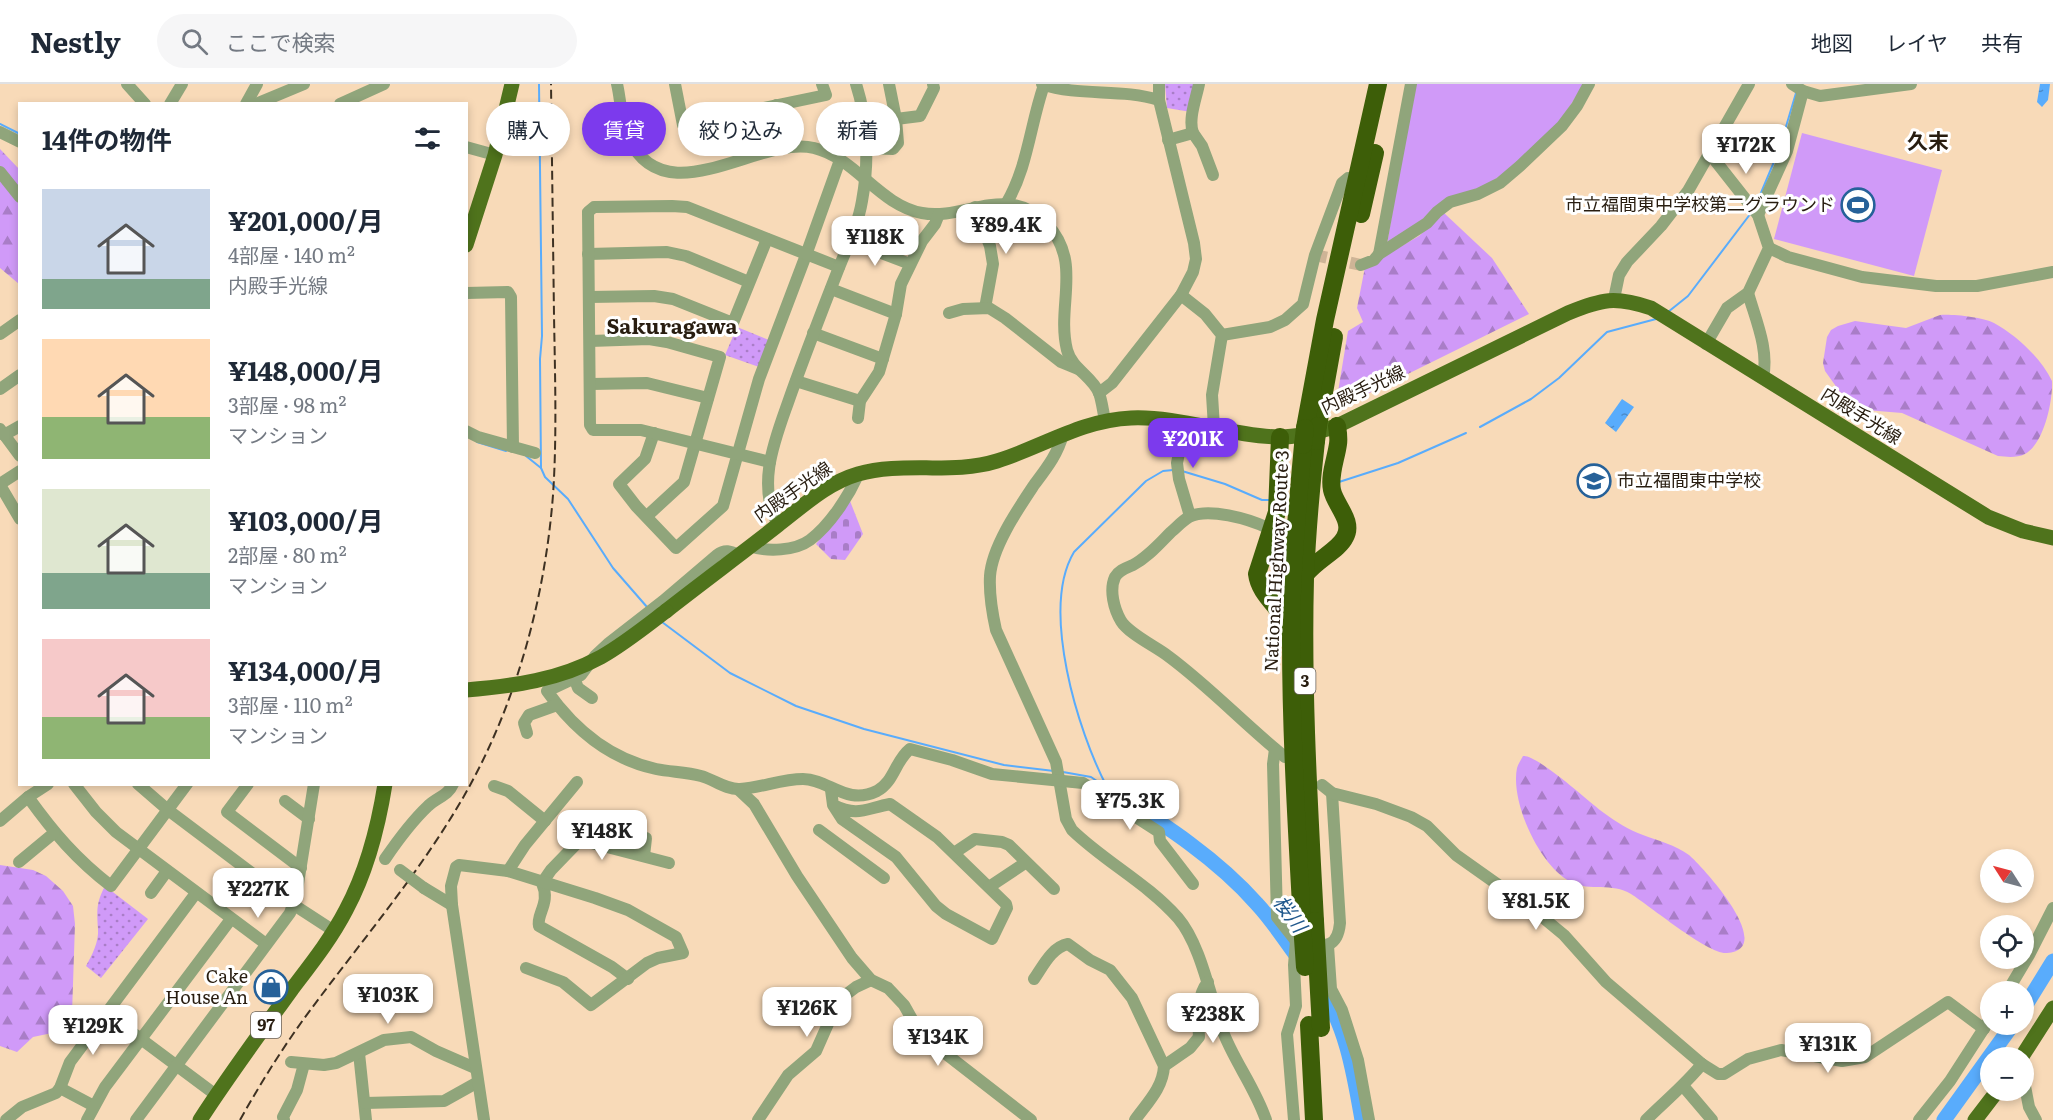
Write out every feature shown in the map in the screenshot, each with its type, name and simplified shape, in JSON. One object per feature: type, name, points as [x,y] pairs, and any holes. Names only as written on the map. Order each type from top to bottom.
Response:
[{"type":"highway","name":"National Highway Route 3","points":[[1304,929],[1306,745],[1299,578],[1310,435],[1325,320],[1378,84]]},
{"type":"highway","name":"National Highway Route 3","points":[[1326,1120],[1304,929],[1293,746],[1291,640],[1309,521],[1310,435],[1391,84]]},
{"type":"highway","points":[[1309,521],[1316,539],[1327,543],[1335,540],[1340,532],[1341,526],[1336,512],[1337,505],[1331,481],[1339,442],[1337,426]]},
{"type":"highway","points":[[1280,437],[1278,512],[1257,574],[1258,582],[1288,622],[1291,640]]},
{"type":"highway","points":[[1264,591],[1278,596],[1285,595],[1316,562],[1339,545],[1347,531],[1346,520],[1337,505]]},
{"type":"highway","name":"National Highway Route 3","points":[[1314,1120],[1315,1027]]},
{"type":"main road","points":[[508,102],[512,84]]},
{"type":"main road","points":[[468,239],[495,156]]},
{"type":"main road","name":"内殿手光線","points":[[468,690],[530,683],[576,669],[617,647],[826,488],[858,474],[892,469],[948,469],[982,465],[1105,420],[1157,419],[1280,437],[1309,435],[1337,426],[1587,305],[1614,299],[1651,308],[1988,517],[2023,531],[2053,538]]},
{"type":"main road","name":"97","points":[[200,1120],[334,931],[355,892],[368,858],[376,832],[385,786]]},
{"type":"main road","points":[[2028,1047],[2053,1008]]},
{"type":"main road","points":[[1975,1120],[1990,1101]]},
{"type":"street","points":[[128,84],[143,102]]},
{"type":"street","points":[[171,102],[182,84]]},
{"type":"street","points":[[247,102],[257,84]]},
{"type":"street","points":[[261,102],[304,84]]},
{"type":"street","points":[[344,102],[384,84]]},
{"type":"street","points":[[617,84],[627,135],[639,154],[650,163],[669,172],[692,173],[753,156]]},
{"type":"street","points":[[675,84],[679,102]]},
{"type":"street","points":[[791,102],[825,95],[822,84]]},
{"type":"street","points":[[856,84],[860,102]]},
{"type":"street","points":[[889,84],[893,102]]},
{"type":"street","points":[[900,118],[920,116],[934,88],[933,84]]},
{"type":"street","points":[[1006,204],[1017,186],[1043,84],[1057,88],[1146,96],[1159,100]]},
{"type":"street","points":[[1099,393],[1112,383],[1181,295],[1188,284],[1196,260],[1186,206],[1159,100],[1159,84]]},
{"type":"street","points":[[1199,84],[1192,129],[1202,146],[1213,175]]},
{"type":"street","points":[[1361,265],[1374,260],[1378,254],[1411,84]]},
{"type":"street","points":[[1378,254],[1427,223],[1450,202],[1478,195],[1500,183],[1562,126],[1589,84]]},
{"type":"street","points":[[1614,299],[1619,275],[1627,262],[1674,210],[1710,154],[1749,84]]},
{"type":"street","points":[[1792,84],[1803,91],[1820,96],[1911,84]]},
{"type":"street","points":[[1758,215],[1787,151],[1803,91]]},
{"type":"street","points":[[0,132],[18,141]]},
{"type":"street","points":[[1168,140],[1193,133]]},
{"type":"street","points":[[804,146],[827,152],[899,204],[911,210],[939,214],[1006,204],[1020,207],[1037,216],[1058,236],[1064,252],[1068,270],[1064,334],[1068,353],[1078,369],[1099,393],[1105,420]]},
{"type":"street","points":[[468,148],[486,153]]},
{"type":"street","points":[[1706,344],[1727,308],[1748,293],[1769,248],[1758,215],[1710,154]]},
{"type":"street","points":[[778,525],[768,498],[770,462],[775,440],[813,333],[850,241],[862,202],[866,156]]},
{"type":"street","points":[[654,433],[645,459],[619,484],[636,506],[676,548],[723,506],[759,379],[840,160]]},
{"type":"street","points":[[0,172],[18,194]]},
{"type":"street","points":[[1222,335],[1270,327],[1285,320],[1303,304],[1315,255],[1342,183],[1348,178],[1356,178]]},
{"type":"street","points":[[770,462],[640,430],[593,430],[590,425],[588,212],[594,207],[687,207],[839,267]]},
{"type":"street","points":[[975,207],[990,246],[993,264],[985,308]]},
{"type":"street","points":[[858,418],[860,401],[879,372],[896,314],[901,284],[939,214]]},
{"type":"street","points":[[589,297],[654,296],[674,299],[734,323],[767,239]]},
{"type":"street","points":[[850,241],[910,264]]},
{"type":"street","points":[[1769,248],[1788,257],[1862,277],[1935,286],[1977,286],[2053,272]]},
{"type":"street","points":[[588,254],[667,252],[686,256],[749,282]]},
{"type":"street","points":[[831,289],[896,314]]},
{"type":"street","points":[[468,293],[508,292],[512,297],[513,447]]},
{"type":"street","points":[[1748,293],[1763,345],[1766,364],[1763,378]]},
{"type":"street","points":[[1181,295],[1205,314],[1222,335],[1212,395],[1214,427]]},
{"type":"street","points":[[949,313],[963,309],[985,308],[1005,318],[1061,362],[1078,369]]},
{"type":"street","points":[[0,334],[18,321]]},
{"type":"street","points":[[813,333],[883,359]]},
{"type":"street","points":[[590,340],[649,339],[720,357],[684,482],[647,516]]},
{"type":"street","points":[[0,389],[18,376]]},
{"type":"street","points":[[796,381],[860,401]]},
{"type":"street","points":[[591,384],[646,383],[708,398]]},
{"type":"street","points":[[1181,422],[1177,463],[1179,479],[1190,516]]},
{"type":"street","points":[[18,427],[2,432],[18,453]]},
{"type":"street","points":[[468,433],[535,453]]},
{"type":"street","points":[[1063,434],[1059,449],[1020,506],[1005,533],[990,574],[991,609],[996,630],[1056,762],[1066,819],[1072,830],[1127,872],[1179,919],[1208,982],[1222,1030],[1259,1100],[1266,1120]]},
{"type":"street","points":[[18,472],[0,484],[18,516]]},
{"type":"street","points":[[858,474],[851,489],[829,519],[808,541],[772,550],[723,550],[595,656],[575,680],[547,691],[557,705],[587,736],[614,753],[642,765],[701,776],[738,789],[754,804],[822,915],[871,980],[888,988],[904,1005],[917,1028],[928,1040],[1031,1120]]},
{"type":"street","points":[[1268,528],[1224,514],[1190,516],[1149,554],[1119,571],[1112,589],[1116,612],[1122,623],[1210,690],[1253,732],[1280,753],[1273,764],[1277,917],[1304,929],[1328,946]]},
{"type":"street","points":[[575,680],[578,688],[592,698]]},
{"type":"street","points":[[526,733],[524,723],[526,718],[557,705]]},
{"type":"street","points":[[738,789],[772,782],[804,779],[831,790],[858,796],[878,790],[888,782],[902,755],[910,749],[992,774],[1083,783],[1159,832],[1160,841],[1193,884]]},
{"type":"street","points":[[508,871],[577,782]]},
{"type":"street","points":[[0,821],[45,786]]},
{"type":"street","points":[[76,786],[96,812],[116,832],[266,944]]},
{"type":"street","points":[[140,786],[168,810],[334,931]]},
{"type":"street","points":[[28,797],[54,833],[87,868],[111,886],[186,786]]},
{"type":"street","points":[[246,786],[227,812],[301,868]]},
{"type":"street","points":[[136,1120],[290,913],[301,868],[314,786]]},
{"type":"street","points":[[385,859],[406,829],[430,803],[449,793],[452,786]]},
{"type":"street","points":[[494,786],[508,791],[545,821]]},
{"type":"street","points":[[1328,946],[1335,942],[1339,935],[1340,923],[1327,789],[1376,804],[1427,826],[1456,855],[1535,911],[1564,935],[1606,982],[1713,1073],[1724,1074],[1748,1059],[1781,1050],[1832,1060],[1860,1059],[1948,1002],[1980,1020]]},
{"type":"street","points":[[831,790],[833,805],[842,819],[896,857],[936,906],[946,914],[992,939],[1007,908],[1006,904],[937,837],[890,804],[866,811],[846,812],[833,805]]},
{"type":"street","points":[[285,801],[309,819]]},
{"type":"street","points":[[819,830],[884,878]]},
{"type":"street","points":[[846,850],[859,832]]},
{"type":"street","points":[[19,862],[54,833]]},
{"type":"street","points":[[644,856],[646,838]]},
{"type":"street","points":[[954,853],[975,839],[1002,842],[1054,889]]},
{"type":"street","points":[[542,883],[563,856],[580,840],[669,863]]},
{"type":"street","points":[[368,858],[385,859],[429,892],[452,904]]},
{"type":"street","points":[[989,887],[1025,862]]},
{"type":"street","points":[[484,1120],[452,904],[451,886],[456,867],[459,865],[508,871],[595,897],[628,910],[676,937],[683,953],[658,958],[647,963],[591,1005],[563,982],[526,968]]},
{"type":"street","points":[[151,893],[167,871]]},
{"type":"street","points":[[542,883],[545,890],[544,906],[538,922],[539,926],[612,967],[628,979]]},
{"type":"street","points":[[429,892],[451,886]]},
{"type":"street","points":[[0,1112],[6,1120],[22,1107],[56,1093],[70,1062],[196,893]]},
{"type":"street","points":[[2014,981],[2053,908]]},
{"type":"street","points":[[87,1120],[105,1087],[231,919]]},
{"type":"street","points":[[1294,1120],[1287,1034],[1296,1006],[1294,966],[1304,929]]},
{"type":"street","points":[[1034,979],[1052,953],[1061,945],[1068,944],[1090,960],[1110,970],[1132,998],[1164,1066],[1163,1077],[1158,1088],[1135,1120]]},
{"type":"street","points":[[1328,946],[1331,989],[1342,1010],[1359,1058],[1369,1120]]},
{"type":"street","points":[[758,1120],[788,1075],[816,1052],[835,1008],[844,996],[871,980]]},
{"type":"street","points":[[1164,1066],[1190,1048],[1199,1037],[1198,1019],[1201,995],[1208,982]]},
{"type":"street","points":[[106,1013],[216,1095]]},
{"type":"street","points":[[1919,1120],[1950,1082],[1981,1035]]},
{"type":"street","points":[[291,1062],[324,1065],[336,1063],[384,1040],[411,1037],[436,1051],[476,1068]]},
{"type":"street","points":[[359,1053],[366,1120]]},
{"type":"street","points":[[284,1120],[283,1117],[297,1090],[304,1064]]},
{"type":"street","points":[[1646,1120],[1676,1091],[1684,1087],[1702,1064]]},
{"type":"street","points":[[365,1103],[444,1101],[478,1082]]},
{"type":"street","points":[[1684,1087],[1712,1120]]},
{"type":"street","points":[[60,1088],[94,1106]]},
{"type":"street","points":[[2028,1101],[2036,1120]]},
{"type":"green space","points":[[1165,84],[1197,84],[1191,112],[1167,108]]},
{"type":"green space","points":[[1414,84],[1584,84],[1559,123],[1513,167],[1487,185],[1424,219],[1387,244]]},
{"type":"green space","name":"市立福間東中学校第二グラウンド","points":[[1802,133],[1942,170],[1914,276],[1774,239]]},
{"type":"green space","points":[[0,149],[18,168],[18,283],[0,268]]},
{"type":"green space","points":[[1444,213],[1492,258],[1529,314],[1335,410],[1348,331],[1363,322],[1357,308],[1365,267],[1419,236]]},
{"type":"green space","points":[[1940,315],[1967,316],[1994,323],[2027,348],[2047,372],[2052,381],[2049,410],[2042,432],[2032,449],[2025,454],[2015,457],[1998,456],[1902,413],[1866,410],[1840,392],[1825,371],[1823,363],[1827,337],[1831,330],[1838,326],[1855,321],[1906,328]]},
{"type":"green space","points":[[737,327],[769,340],[759,367],[725,355]]},
{"type":"green space","points":[[850,501],[863,534],[845,560],[831,559],[816,544]]},
{"type":"green space","points":[[1523,756],[1540,763],[1623,826],[1673,846],[1689,855],[1721,890],[1741,923],[1745,938],[1741,948],[1727,953],[1718,952],[1624,890],[1578,885],[1559,874],[1538,848],[1523,815],[1516,782],[1517,768]]},
{"type":"green space","points":[[0,865],[33,870],[46,876],[63,891],[73,906],[75,924],[72,1014],[67,1027],[33,1037],[17,1052],[0,1046]]},
{"type":"green space","points":[[105,886],[148,919],[101,978],[86,966],[97,939],[98,907]]},
{"type":"water","points":[[2040,84],[2050,84],[2048,100],[2042,107],[2037,102]]},
{"type":"water","points":[[1622,399],[1634,407],[1616,432],[1605,423]]},
{"type":"waterway","points":[[539,84],[541,468]]},
{"type":"waterway","points":[[1758,200],[1779,150],[1796,93]]},
{"type":"waterway","points":[[0,124],[18,133]]},
{"type":"waterway","points":[[1668,312],[1688,296],[1751,213]]},
{"type":"waterway","points":[[1480,427],[1531,399],[1559,378],[1607,332],[1656,319]]},
{"type":"waterway","points":[[1339,482],[1398,463],[1466,433]]},
{"type":"waterway","points":[[477,442],[506,451]]},
{"type":"waterway","points":[[526,456],[541,468],[545,477],[568,499],[613,568],[647,607]]},
{"type":"waterway","points":[[1107,787],[1085,735],[1067,670],[1062,637],[1061,605],[1064,576],[1074,552],[1146,481],[1163,471],[1173,470]]},
{"type":"waterway","points":[[1182,471],[1225,484],[1262,500],[1270,500]]},
{"type":"waterway","points":[[662,622],[730,673],[796,706],[864,729],[1004,765],[1054,771]]},
{"type":"waterway","points":[[1063,772],[1091,777],[1107,788]]},
{"type":"waterway","name":"桜川","points":[[1107,788],[1186,841],[1224,871],[1263,911],[1302,963]]},
{"type":"waterway","points":[[2034,992],[2053,961]]},
{"type":"waterway","name":"桜川","points":[[1318,985],[1336,1016],[1348,1050],[1362,1120]]},
{"type":"waterway","points":[[1944,1120],[2005,1035]]},
{"type":"tunnel","points":[[1315,255],[1361,265]]},
{"type":"tunnel","points":[[1268,528],[1301,547]]},
{"type":"railway","points":[[240,1120],[294,1032],[407,883],[446,826],[464,796],[499,725],[525,650],[543,573],[553,495],[555,405],[551,84]]},
{"type":"place","name":"市立福間東中学校第二グラウンド","points":[[1858,205]]},
{"type":"place","name":"市立福間東中学校","points":[[1594,481]]},
{"type":"place","name":"Cake House An","points":[[271,987]]},
{"type":"district","name":"久末","points":[[1928,142]]},
{"type":"district","name":"Sakuragawa","points":[[672,327]]}]
